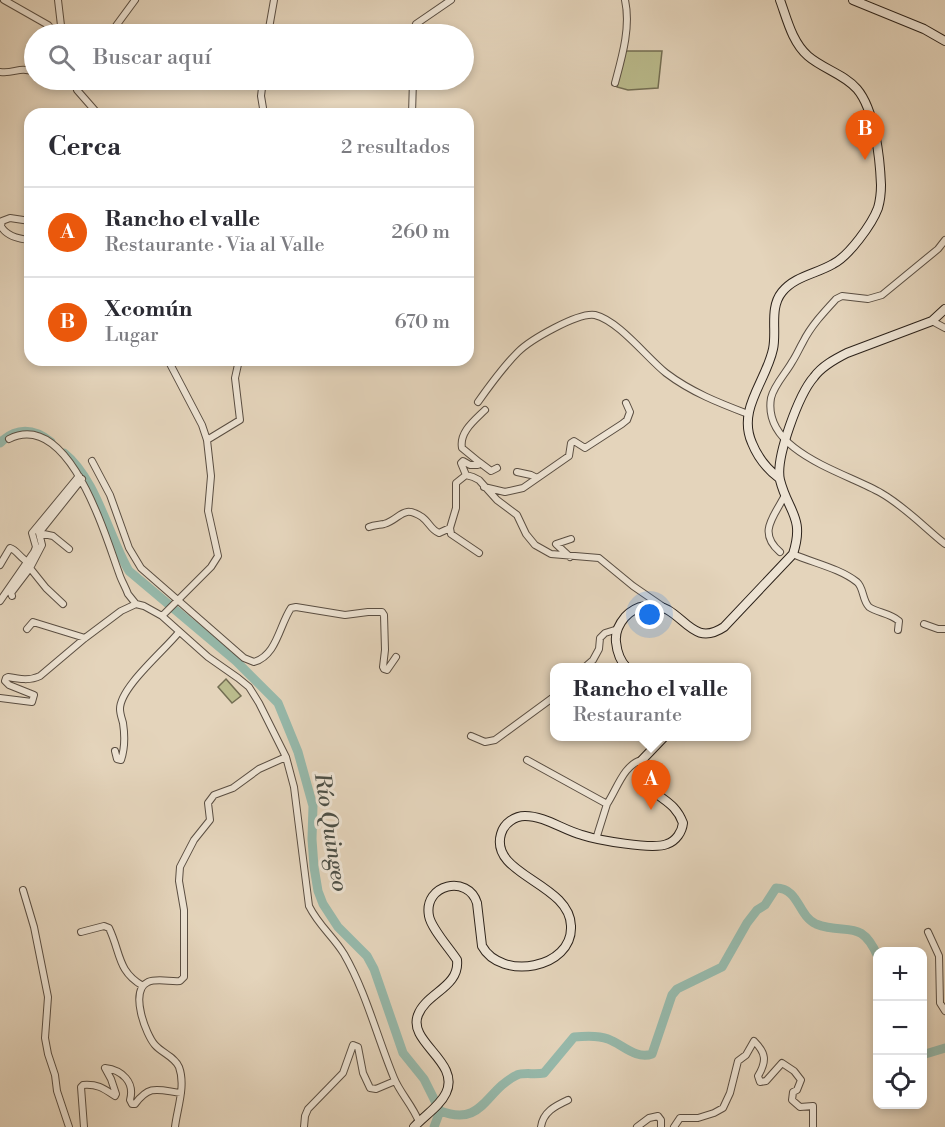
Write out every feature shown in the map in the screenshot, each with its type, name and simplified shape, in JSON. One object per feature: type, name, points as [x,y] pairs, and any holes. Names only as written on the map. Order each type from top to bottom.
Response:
[{"type":"main road","points":[[780,0],[799,46],[809,57],[839,75],[860,93],[873,129],[881,186],[879,205],[875,215],[843,258],[833,265],[796,280],[780,294],[774,313],[772,352],[748,414],[748,434],[754,450],[765,466],[780,478]]},
{"type":"main road","points":[[853,0],[924,29],[945,41]]},
{"type":"main road","points":[[624,663],[617,652],[616,636],[628,614],[641,606],[657,606],[667,609],[697,632],[719,631],[792,554],[797,540],[798,527],[780,478],[781,459],[794,416],[806,388],[818,372],[847,352],[932,321],[945,309]]},
{"type":"main road","points":[[418,1122],[443,1099],[447,1093],[449,1079],[440,1060],[423,1039],[417,1020],[422,1008],[448,985],[458,967],[453,953],[430,921],[428,910],[431,898],[447,887],[460,886],[470,891],[477,903],[480,940],[485,952],[497,961],[518,966],[541,964],[560,954],[571,932],[569,914],[561,901],[507,860],[500,847],[503,830],[513,820],[525,816],[596,839],[661,846],[673,841],[683,824],[676,809],[653,791],[645,781],[642,760],[660,741]]},
{"type":"street","points":[[4,0],[46,24]]},
{"type":"street","points":[[58,0],[61,24]]},
{"type":"street","points":[[117,24],[135,0]]},
{"type":"street","points":[[270,24],[274,0]]},
{"type":"street","points":[[416,24],[451,0]]},
{"type":"street","points":[[615,83],[625,45],[625,0]]},
{"type":"street","points":[[0,72],[9,73],[24,68]]},
{"type":"street","points":[[77,90],[93,108]]},
{"type":"street","points":[[262,90],[263,108]]},
{"type":"street","points":[[412,90],[412,108]]},
{"type":"street","points":[[24,220],[10,218],[2,221],[0,226],[10,235],[24,238]]},
{"type":"street","points":[[945,240],[938,249],[882,295],[868,298],[842,296],[836,299],[817,320],[773,391],[771,399],[780,436],[816,461],[882,493],[945,544]]},
{"type":"street","points":[[478,402],[506,366],[528,344],[566,323],[593,315],[599,316],[625,334],[657,365],[679,382],[705,397],[748,414]]},
{"type":"street","points":[[932,321],[945,328]]},
{"type":"street","points":[[164,614],[211,567],[218,556],[208,511],[211,476],[207,440],[202,425],[171,366]]},
{"type":"street","points":[[207,440],[240,420],[234,378],[237,366]]},
{"type":"street","points":[[484,486],[505,492],[523,488],[569,456],[571,442],[574,441],[585,448],[627,420],[630,412],[626,403]]},
{"type":"street","points":[[485,410],[466,430],[461,444],[462,448],[491,471],[497,468]]},
{"type":"street","points":[[9,439],[18,435],[46,440],[65,457],[80,478],[107,537],[119,575],[128,594],[136,604],[164,614],[179,632],[249,687],[272,726],[286,757],[294,787],[309,906],[316,920],[344,955],[375,1025],[395,1081],[418,1122]]},
{"type":"street","points":[[92,461],[110,495],[129,548],[137,562],[177,602],[244,658],[254,662],[273,647],[291,608],[312,608],[345,615],[378,611],[384,615],[384,669],[387,669],[396,657]]},
{"type":"street","points":[[466,475],[461,463],[463,461],[474,466],[479,462]]},
{"type":"street","points":[[517,472],[531,474],[537,478]]},
{"type":"street","points":[[466,475],[473,477],[517,515],[526,534],[535,545],[551,554],[599,558],[633,586],[667,609]]},
{"type":"street","points":[[466,475],[456,483],[456,508],[450,528],[451,534],[479,553]]},
{"type":"street","points":[[39,533],[80,478]]},
{"type":"street","points":[[0,601],[29,565],[36,547],[32,533],[80,478]]},
{"type":"street","points":[[780,552],[770,543],[767,533],[786,495]]},
{"type":"street","points":[[369,527],[384,524],[405,512],[410,512],[423,518],[434,531],[439,533],[450,528]]},
{"type":"street","points":[[39,533],[53,537],[69,549]]},
{"type":"street","points":[[12,596],[11,593],[42,545],[39,533]]},
{"type":"street","points":[[571,538],[556,544],[571,557]]},
{"type":"street","points":[[0,565],[10,548],[14,549],[46,588],[63,604]]},
{"type":"street","points":[[792,554],[830,568],[856,582],[865,602],[871,608],[895,617],[898,621],[898,630]]},
{"type":"street","points":[[0,698],[32,702],[34,695],[9,685],[5,681],[6,678],[8,676],[34,679],[40,676],[121,611],[136,604]]},
{"type":"street","points":[[27,629],[33,622],[85,638]]},
{"type":"street","points":[[924,624],[945,629]]},
{"type":"street","points":[[588,663],[599,649],[600,638],[604,633],[618,629]]},
{"type":"street","points":[[115,751],[117,759],[121,760],[125,743],[120,704],[138,675],[179,632]]},
{"type":"street","points":[[471,736],[485,741],[495,740],[550,700]]},
{"type":"street","points":[[175,1127],[181,1093],[181,1075],[178,1065],[151,1040],[142,1017],[140,994],[143,986],[150,981],[180,981],[184,977],[184,910],[179,881],[180,867],[194,840],[208,825],[210,815],[208,803],[214,795],[233,788],[259,769],[286,757]]},
{"type":"street","points":[[527,760],[607,804]]},
{"type":"street","points":[[596,839],[607,804],[628,767],[642,760]]},
{"type":"street","points":[[23,890],[34,927],[48,997],[45,1038],[48,1054],[69,1127]]},
{"type":"street","points":[[81,932],[108,927],[125,972],[143,986]]},
{"type":"street","points":[[928,932],[939,956],[940,1003],[945,1011]]},
{"type":"street","points":[[674,1127],[680,1118],[698,1118],[723,1108],[730,1093],[738,1061],[746,1055],[754,1041],[763,1050],[765,1059],[758,1076],[760,1082],[766,1081],[782,1063],[794,1071],[801,1080],[797,1090],[793,1092],[792,1100],[800,1107],[813,1106],[813,1127]]},
{"type":"street","points":[[304,1127],[308,1109],[343,1073],[352,1045],[357,1046],[369,1087],[376,1089],[395,1081]]},
{"type":"street","points":[[84,1127],[81,1087],[97,1085],[115,1096],[116,1094],[105,1068],[129,1082],[132,1089],[130,1100],[132,1104],[135,1104],[142,1095],[150,1090],[181,1093]]},
{"type":"street","points":[[541,1127],[546,1114],[568,1100]]},
{"type":"street","points":[[637,1127],[649,1118],[658,1116],[661,1120],[661,1127]]},
{"type":"green space","points":[[624,51],[662,51],[658,88],[628,90],[617,87]]},
{"type":"green space","points":[[226,679],[241,696],[232,703],[218,687]]},
{"type":"waterway","name":"Río Quingeo","points":[[0,443],[12,434],[25,431],[38,434],[51,442]]},
{"type":"waterway","name":"Río Quingeo","points":[[64,453],[85,477],[129,571],[236,661],[278,703],[298,752],[313,806],[314,867],[323,904],[338,927],[367,956],[374,969],[403,1053],[424,1079],[440,1111],[455,1115],[475,1111],[506,1082],[517,1075],[544,1073],[574,1037],[604,1038],[640,1055],[652,1054],[672,995],[677,989],[722,967],[747,923],[757,910],[765,905],[776,888],[789,892],[805,915],[816,924],[859,932],[873,947]]},
{"type":"waterway","name":"Río Quingeo","points":[[927,1053],[945,1048]]},
{"type":"waterway","points":[[434,1127],[440,1111]]},
{"type":"place","name":"Xcomún","points":[[865,160]]},
{"type":"place","name":"Rancho el valle","points":[[651,810]]}]
